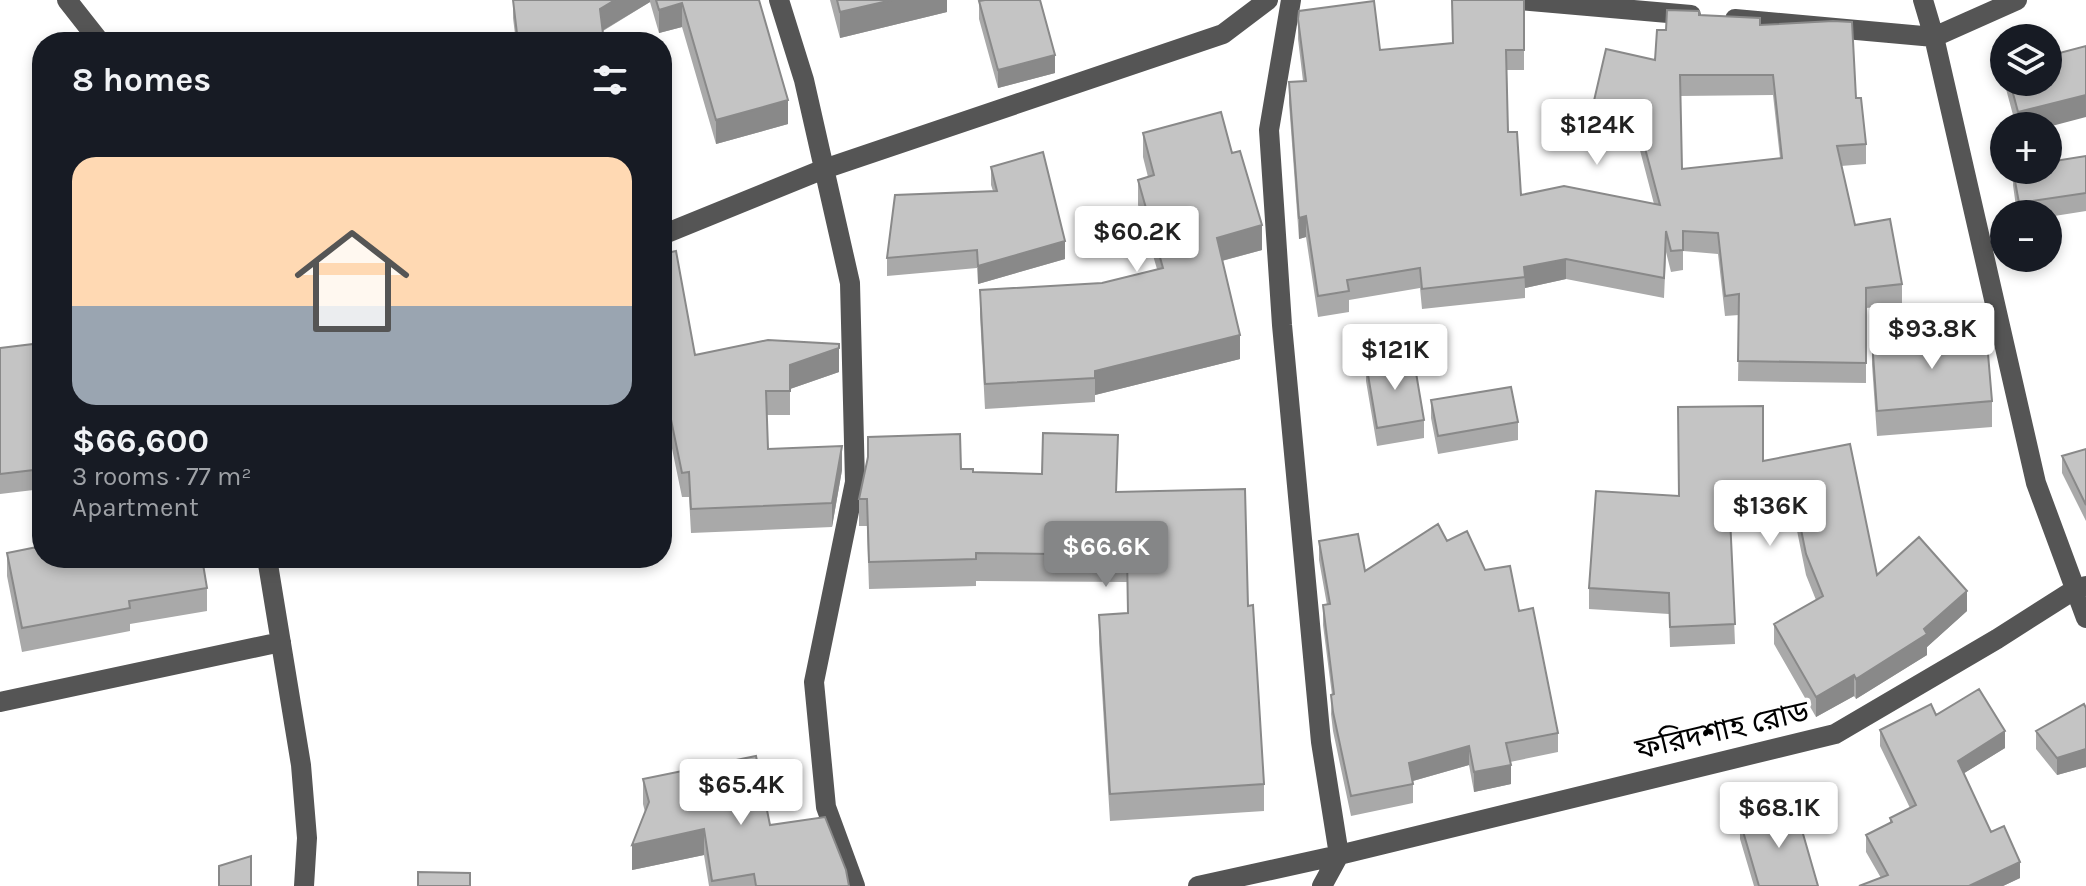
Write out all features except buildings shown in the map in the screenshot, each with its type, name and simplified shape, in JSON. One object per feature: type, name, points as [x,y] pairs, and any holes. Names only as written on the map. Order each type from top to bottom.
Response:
[{"type":"street","points":[[67,0],[92,32]]},
{"type":"street","points":[[779,0],[804,80],[850,283],[855,482],[814,682],[826,807],[855,886]]},
{"type":"street","points":[[672,231],[824,169],[1223,34],[1268,0]]},
{"type":"street","points":[[1291,0],[1269,130],[1282,325],[1319,727],[1339,855],[1322,886]]},
{"type":"street","points":[[1519,0],[1934,37],[2017,0]]},
{"type":"street","points":[[1923,0],[2036,483],[2080,588],[2086,618]]},
{"type":"street","points":[[269,568],[301,765],[307,838],[304,886]]},
{"type":"street","name":"ফরিদশাহ রোড","points":[[1198,886],[1339,855],[1835,734],[2080,588]]},
{"type":"street","points":[[0,702],[281,642]]}]
